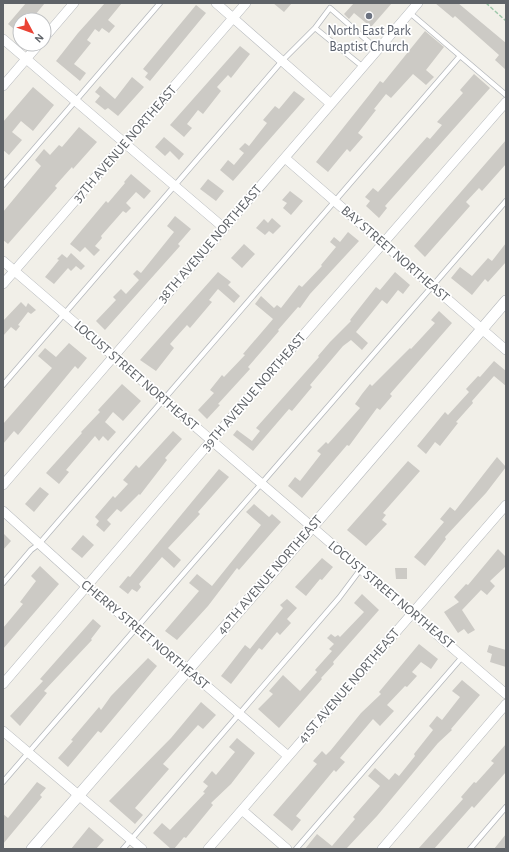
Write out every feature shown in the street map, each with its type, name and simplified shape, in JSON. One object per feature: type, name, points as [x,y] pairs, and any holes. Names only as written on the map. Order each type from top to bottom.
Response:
[{"type":"street","points":[[52,29],[74,3]]},
{"type":"street","points":[[216,3],[331,104]]},
{"type":"street","name":"37TH AVENUE NORTHEAST","points":[[3,284],[125,145],[246,3]]},
{"type":"street","name":"38TH AVENUE NORTHEAST","points":[[3,485],[418,3]]},
{"type":"street","points":[[3,39],[27,58],[125,145],[224,228]]},
{"type":"street","points":[[3,86],[32,52]]},
{"type":"street","name":"39TH AVENUE NORTHEAST","points":[[3,684],[211,441],[506,102]]},
{"type":"street","name":"BAY STREET NORTHEAST","points":[[284,158],[384,242],[506,350]]},
{"type":"street","name":"LOCUST STREET NORTHEAST","points":[[3,261],[311,528],[413,613],[506,694]]},
{"type":"street","name":"40TH AVENUE NORTHEAST","points":[[32,849],[506,301]]},
{"type":"street","name":"41ST AVENUE NORTHEAST","points":[[208,849],[506,505]]},
{"type":"street","name":"CHERRY STREET NORTHEAST","points":[[3,511],[87,587],[187,669],[288,756]]},
{"type":"street","points":[[382,849],[506,704]]},
{"type":"street","points":[[3,731],[142,849]]},
{"type":"street","points":[[242,810],[287,849]]},
{"type":"lane","points":[[3,185],[160,3]]},
{"type":"lane","points":[[3,385],[282,61],[315,28],[330,8],[378,50]]},
{"type":"lane","points":[[410,13],[506,95]]},
{"type":"lane","points":[[315,28],[363,67]]},
{"type":"lane","points":[[3,583],[31,550],[39,544],[334,200],[460,56]]},
{"type":"lane","points":[[3,782],[137,628],[260,483],[506,201]]},
{"type":"lane","points":[[123,849],[339,598],[360,570]]},
{"type":"lane","points":[[296,849],[463,656]]},
{"type":"lane","points":[[470,849],[506,807]]},
{"type":"path","points":[[486,3],[506,21]]},
{"type":"building","points":[[26,3],[45,3],[38,12],[18,12]]},
{"type":"building","points":[[105,3],[122,3],[108,20],[115,26],[109,33],[102,28],[99,32],[95,29],[87,40],[91,43],[74,64],[86,73],[80,81],[56,61],[78,33]]},
{"type":"building","points":[[273,3],[292,3],[284,12]]},
{"type":"building","name":"North East Park Baptist Church","points":[[354,3],[392,3],[371,27],[354,13],[349,19],[344,14]]},
{"type":"building","points":[[435,3],[458,3],[506,43],[506,70],[495,60],[499,55],[455,16],[453,18]]},
{"type":"building","points":[[196,5],[206,13],[150,81],[145,77],[148,73],[143,69]]},
{"type":"building","points":[[12,19],[12,27],[8,24]]},
{"type":"building","points":[[425,31],[444,47],[426,70],[434,77],[426,85],[413,74],[391,98],[386,94],[374,109],[376,110],[358,133],[363,137],[350,152],[347,149],[328,172],[316,162],[380,81],[383,83]]},
{"type":"building","points":[[240,46],[250,54],[231,78],[228,75],[217,87],[221,91],[203,114],[198,110],[187,124],[192,128],[184,137],[170,125]]},
{"type":"building","points":[[474,74],[490,88],[385,206],[387,208],[379,218],[366,206],[370,201],[365,197],[373,188],[378,192],[427,137],[430,139],[442,125],[437,122],[463,93],[460,90]]},
{"type":"building","points":[[132,77],[144,87],[118,116],[108,108],[105,110],[95,102],[100,96],[95,92],[100,86],[115,99]]},
{"type":"building","points":[[33,87],[54,105],[33,131],[21,121],[12,132],[22,140],[9,155],[3,150],[3,122]]},
{"type":"building","points":[[294,91],[305,99],[233,181],[220,170],[228,160],[234,165],[244,153],[239,149],[245,143],[249,146],[267,123],[263,120],[275,106],[279,109]]},
{"type":"building","points":[[79,127],[97,142],[73,169],[72,167],[55,186],[57,188],[8,244],[3,240],[3,212],[41,166],[35,160],[44,149],[50,155],[59,145],[62,147]]},
{"type":"building","points":[[164,137],[184,154],[179,160],[170,151],[165,156],[155,147]]},
{"type":"building","points":[[506,140],[506,164],[482,191],[479,188],[466,202],[470,206],[425,257],[414,246]]},
{"type":"building","points":[[131,174],[151,191],[144,199],[136,192],[126,203],[131,208],[126,213],[123,211],[101,236],[102,238],[95,246],[100,250],[94,256],[85,247],[80,252],[70,244],[106,201],[108,203]]},
{"type":"building","points":[[208,179],[224,191],[216,201],[200,189]]},
{"type":"building","points":[[290,191],[303,201],[291,215],[283,208],[287,203],[282,200]]},
{"type":"building","points":[[175,216],[191,229],[178,244],[180,246],[105,330],[96,321],[116,300],[113,297],[121,289],[126,294],[139,280],[133,274],[137,270],[141,273],[174,232],[167,226]]},
{"type":"building","points":[[272,218],[281,226],[273,234],[269,231],[265,235],[256,228],[264,219],[268,223]]},
{"type":"building","points":[[348,232],[359,241],[310,294],[300,308],[298,307],[278,330],[279,331],[248,367],[250,369],[218,404],[220,405],[207,419],[198,410],[214,393],[210,390],[222,375],[224,377],[245,355],[243,354],[273,319],[255,304],[261,296],[274,308],[277,305],[281,308],[299,285],[302,287],[322,266],[321,265],[336,247],[330,242],[334,237],[340,242]]},
{"type":"building","points":[[506,243],[506,262],[488,282],[485,279],[472,295],[451,278],[460,267],[472,276],[488,258],[492,261]]},
{"type":"building","points":[[244,244],[255,254],[242,268],[231,258]]},
{"type":"building","points":[[71,253],[85,266],[81,270],[76,266],[71,271],[68,268],[54,284],[45,277],[62,254],[67,258]]},
{"type":"building","points":[[218,272],[231,282],[228,285],[240,296],[234,303],[218,289],[209,300],[212,302],[190,328],[187,325],[170,344],[174,348],[156,371],[140,360]]},
{"type":"building","points":[[395,272],[410,285],[403,294],[398,290],[387,304],[382,300],[356,332],[368,343],[362,350],[351,340],[343,346],[310,385],[312,387],[292,411],[289,409],[253,451],[233,435],[237,430],[252,441],[260,431],[256,428],[319,357],[318,356],[330,342],[351,321],[350,320],[376,287],[380,290]]},
{"type":"building","points":[[21,302],[26,307],[28,303],[36,310],[31,314],[28,312],[18,325],[20,326],[16,331],[11,327],[3,336],[3,321]]},
{"type":"building","points":[[439,311],[452,323],[390,394],[392,396],[380,410],[377,408],[349,446],[347,445],[302,498],[288,486],[295,477],[300,481],[321,454],[317,451],[326,442],[328,444],[360,408],[355,404],[370,384],[372,386],[410,348],[411,349],[435,323],[431,320]]},
{"type":"building","points":[[69,343],[87,358],[78,369],[75,366],[18,435],[14,431],[3,444],[3,424],[52,368],[38,356],[45,348],[56,357]]},
{"type":"building","points":[[494,361],[506,371],[506,386],[494,376],[472,401],[473,403],[456,422],[458,423],[440,446],[435,442],[426,454],[417,446],[445,412],[448,415],[469,392],[466,389],[478,376],[480,377]]},
{"type":"building","points":[[122,384],[141,401],[123,421],[113,412],[105,422],[116,432],[108,441],[103,436],[99,441],[95,436],[66,470],[69,472],[59,484],[46,473],[100,412],[98,410]]},
{"type":"building","points":[[173,431],[182,439],[165,458],[167,460],[140,495],[139,494],[121,512],[117,509],[107,520],[111,524],[104,532],[96,525],[99,521],[95,517],[113,496],[115,498],[128,484],[123,480],[136,465],[139,468]]},
{"type":"building","points":[[497,457],[506,467],[486,493],[445,537],[446,539],[425,566],[414,557],[444,522],[440,519],[450,507],[455,511]]},
{"type":"building","points":[[408,461],[420,471],[383,513],[386,515],[382,520],[387,524],[366,546],[347,530]]},
{"type":"building","points":[[219,469],[229,477],[198,512],[200,514],[168,548],[181,560],[174,568],[162,557],[139,584],[141,587],[137,592],[132,589],[128,594],[119,587],[128,576],[130,577]]},
{"type":"building","points":[[40,487],[49,494],[34,512],[25,504]]},
{"type":"building","points":[[254,504],[269,517],[272,514],[281,522],[239,570],[237,568],[208,606],[177,640],[165,631],[199,591],[189,583],[197,574],[212,586],[261,525],[246,512]]},
{"type":"building","points":[[3,533],[11,541],[3,550]]},
{"type":"building","points":[[83,535],[94,545],[82,558],[71,549]]},
{"type":"building","points":[[498,549],[506,557],[506,566],[490,581],[495,586],[487,595],[481,590],[462,610],[475,630],[468,634],[464,629],[458,633],[444,612],[459,602],[454,597],[466,584],[468,585]]},
{"type":"building","points":[[322,558],[333,567],[322,580],[320,579],[306,596],[295,587]]},
{"type":"building","points":[[40,566],[59,584],[3,649],[3,628],[23,604],[20,602],[36,581],[31,576]]},
{"type":"building","points":[[395,568],[407,568],[407,579],[396,579]]},
{"type":"building","points":[[362,594],[379,610],[333,662],[334,664],[321,678],[322,679],[279,728],[258,709],[273,694],[269,691],[283,675],[300,691],[317,672],[315,670],[332,651],[329,649],[334,644],[327,638],[331,634],[335,637],[338,635],[340,637],[364,612],[354,603]]},
{"type":"building","points":[[287,599],[297,608],[287,619],[291,623],[280,635],[277,632],[262,650],[259,648],[231,684],[221,676],[245,645],[250,649],[283,608],[280,605]]},
{"type":"building","points":[[93,619],[101,626],[91,639],[92,640],[44,691],[47,693],[20,726],[10,716],[43,681],[40,679]]},
{"type":"building","points":[[419,644],[438,659],[431,669],[421,662],[412,672],[417,676],[387,705],[394,711],[380,726],[373,719],[340,758],[345,762],[336,772],[334,770],[296,816],[301,820],[292,831],[273,815],[317,764],[313,761],[322,751],[326,755],[331,750],[361,713],[381,694],[379,692]]},
{"type":"building","points":[[489,645],[506,650],[506,667],[490,662],[492,654],[487,652]]},
{"type":"building","points":[[148,658],[157,666],[101,733],[98,731],[68,767],[58,758],[73,741],[71,740],[99,707],[101,710],[111,696]]},
{"type":"building","points":[[462,680],[480,695],[451,729],[452,730],[438,743],[377,816],[346,849],[305,849],[317,834],[332,846],[355,819],[353,817],[380,786],[368,776],[375,768],[389,780],[395,773],[399,776],[433,730],[429,726],[437,716],[442,720],[460,697],[452,691]]},
{"type":"building","points":[[201,702],[216,715],[203,729],[198,725],[163,764],[169,769],[135,808],[143,815],[135,824],[109,801],[171,738]]},
{"type":"building","points":[[237,738],[255,753],[231,784],[211,803],[213,805],[186,838],[184,837],[174,849],[171,849],[153,833],[162,823],[170,830],[205,793],[203,792],[208,786],[203,782],[212,771],[216,775],[235,752],[229,747]]},
{"type":"building","points":[[506,744],[506,772],[474,808],[472,806],[434,849],[418,849],[463,799],[461,797],[474,782],[476,783],[494,763],[491,761]]},
{"type":"building","points":[[37,782],[46,788],[40,795],[42,797],[3,844],[3,814],[8,818]]},
{"type":"building","points":[[89,827],[104,840],[96,849],[71,849]]},
{"type":"building","points":[[506,834],[506,849],[494,849]]},
{"type":"place","name":"North East Park Baptist Church","points":[[369,16]]}]
